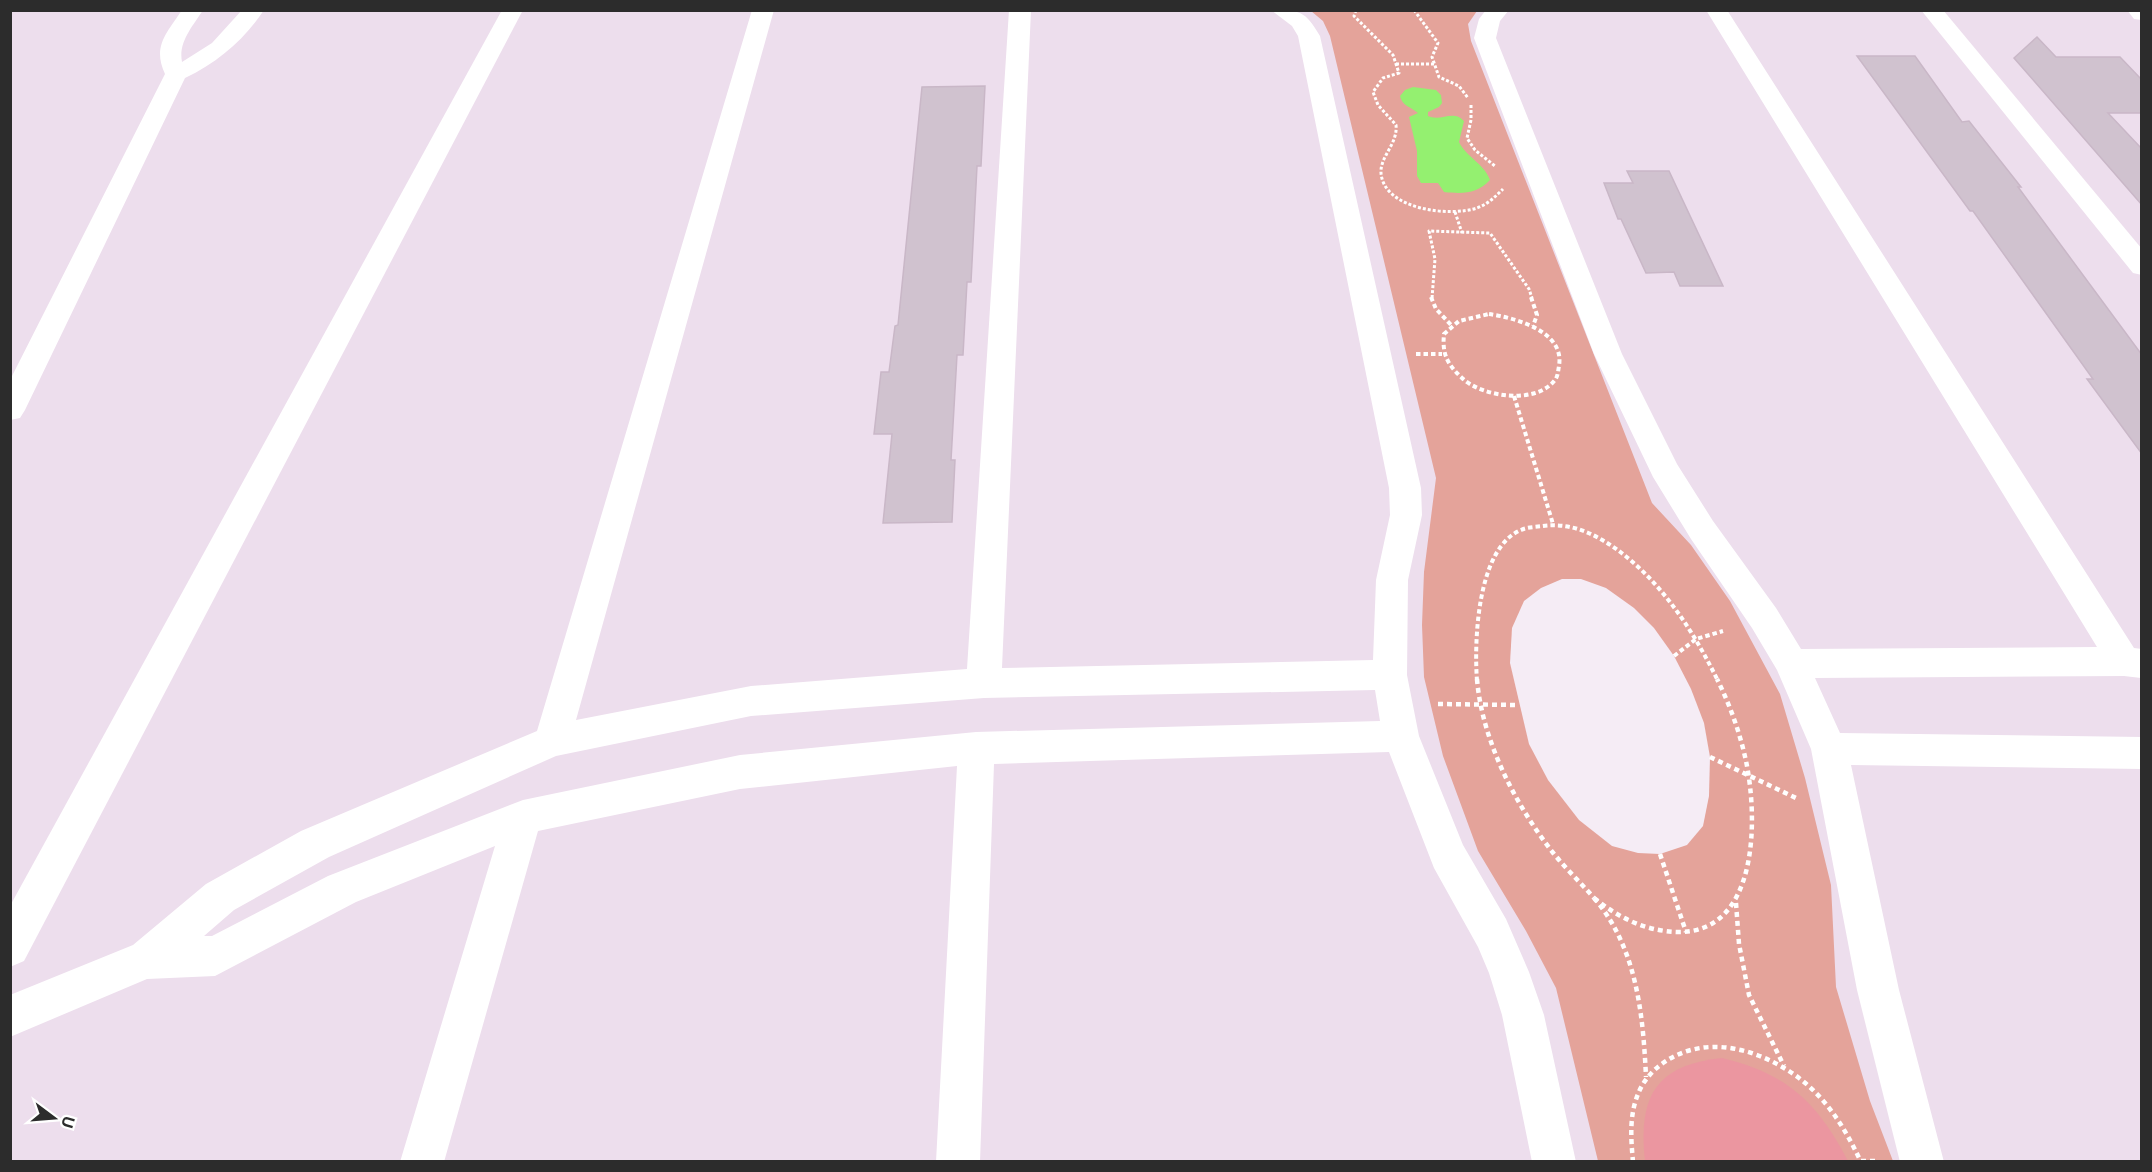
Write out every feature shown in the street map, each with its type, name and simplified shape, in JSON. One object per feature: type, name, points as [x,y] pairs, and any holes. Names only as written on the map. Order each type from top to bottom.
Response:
[{"type":"street","points":[[176,74],[169,61],[169,47],[193,10]]},
{"type":"street","points":[[10,410],[176,74],[204,62],[220,50],[254,10]]},
{"type":"street","points":[[10,946],[513,10]]},
{"type":"street","points":[[552,741],[763,10]]},
{"type":"street","points":[[984,683],[1020,10]]},
{"type":"street","points":[[1281,10],[1301,22],[1309,36],[1405,488],[1406,515],[1392,580],[1390,675],[1401,736],[1448,855],[1492,933],[1509,972],[1523,1015],[1554,1161]]},
{"type":"street","points":[[1499,10],[1490,19],[1485,29],[1485,38],[1608,354],[1664,469],[1702,530],[1764,618],[1791,664],[1829,749],[1878,990],[1922,1161]]},
{"type":"street","points":[[1716,10],[2133,662]]},
{"type":"street","points":[[1931,10],[2142,267]]},
{"type":"street","points":[[2138,10],[2142,14]]},
{"type":"street","points":[[1791,664],[2133,662]]},
{"type":"street","points":[[10,1016],[147,959],[220,897],[315,844],[552,741],[752,701],[984,683],[1390,675]]},
{"type":"street","points":[[147,959],[215,956],[342,889],[523,817],[740,772],[976,748],[1401,736]]},
{"type":"street","points":[[958,1161],[976,748]]},
{"type":"street","points":[[1829,749],[2142,753]]},
{"type":"street","points":[[422,1161],[523,817]]},
{"type":"path","points":[[1356,10],[1354,16],[1393,54],[1399,73],[1387,75],[1376,82],[1373,92],[1379,106],[1393,119],[1398,128],[1395,141],[1381,168],[1382,180],[1392,192],[1406,202],[1430,211],[1477,210],[1493,200],[1503,190],[1504,180]]},
{"type":"path","points":[[1414,10],[1438,43],[1432,57],[1439,77],[1459,86],[1472,108],[1467,138],[1475,150],[1500,173]]},
{"type":"path","points":[[1396,64],[1435,64]]},
{"type":"path","points":[[1455,212],[1462,233]]},
{"type":"path","points":[[1452,326],[1437,314],[1431,302],[1435,257],[1429,231],[1490,232],[1529,289],[1537,315],[1533,326]]},
{"type":"path","points":[[1489,314],[1504,316],[1533,326],[1553,344],[1559,354],[1561,366],[1556,378],[1546,387],[1532,394],[1514,396],[1494,394],[1476,388],[1460,379],[1448,367],[1442,354],[1441,344],[1445,334],[1452,326],[1474,316],[1489,314]]},
{"type":"path","points":[[1514,396],[1553,524]]},
{"type":"path","points":[[1646,1077],[1644,1020],[1636,981],[1618,931],[1593,897],[1543,841],[1513,790],[1484,722],[1476,658],[1482,589],[1490,568],[1506,543],[1520,530],[1553,524],[1593,532],[1631,560],[1665,594],[1696,639],[1742,743],[1749,777],[1752,830],[1745,875],[1736,902],[1739,945],[1749,994],[1784,1067]]},
{"type":"path","points":[[1674,656],[1696,639],[1764,618]]},
{"type":"path","points":[[1480,704],[1518,705]]},
{"type":"path","points":[[1710,757],[1845,821]]},
{"type":"path","points":[[1660,854],[1686,932]]},
{"type":"path","points":[[1593,897],[1627,922],[1657,930],[1686,932],[1715,924],[1736,902]]},
{"type":"path","points":[[1632,1161],[1630,1129],[1635,1101],[1646,1077],[1674,1055],[1691,1048],[1721,1045],[1752,1052],[1784,1067],[1816,1092],[1843,1125],[1861,1161]]},
{"type":"shaded area","points":[[1311,11],[1477,11],[1468,24],[1471,41],[1652,503],[1691,545],[1730,601],[1780,694],[1805,778],[1831,885],[1836,987],[1870,1101],[1893,1161],[1598,1161],[1556,988],[1526,931],[1478,851],[1443,756],[1424,677],[1422,625],[1424,572],[1436,478],[1330,36],[1323,21]]},
{"type":"shaded area","points":[[1413,87],[1436,90],[1441,95],[1442,103],[1428,112],[1428,116],[1438,118],[1456,116],[1464,121],[1459,142],[1487,174],[1490,180],[1485,185],[1469,192],[1457,193],[1444,192],[1438,183],[1421,183],[1417,176],[1417,151],[1409,117],[1418,113],[1405,104],[1400,96],[1405,90]]},
{"type":"shaded area","points":[[1562,579],[1581,579],[1606,588],[1634,608],[1654,628],[1674,656],[1691,689],[1704,723],[1710,757],[1709,796],[1703,826],[1687,845],[1660,854],[1638,853],[1612,846],[1579,820],[1548,780],[1529,744],[1510,663],[1512,628],[1524,601],[1541,588]]},
{"type":"shaded area","points":[[1722,1058],[1765,1073],[1798,1093],[1825,1122],[1848,1161],[1645,1161],[1645,1119],[1649,1102],[1656,1088],[1666,1077],[1681,1068]]},
{"type":"building","points":[[2037,37],[2056,57],[2120,57],[2142,80],[2142,113],[2108,113],[2142,149],[2142,205],[2014,58]]},
{"type":"building","points":[[1857,56],[1915,56],[1962,122],[1969,121],[2021,187],[2018,187],[2142,355],[2142,454],[2087,379],[2093,379],[1973,211],[1970,211]]},
{"type":"building","points":[[985,86],[981,166],[977,166],[971,282],[967,282],[963,355],[957,355],[951,460],[955,460],[952,522],[883,523],[892,434],[874,434],[881,372],[889,372],[895,326],[898,325],[922,87]]},
{"type":"building","points":[[1627,171],[1669,171],[1723,286],[1680,286],[1674,272],[1646,273],[1621,219],[1618,219],[1604,183],[1633,183]]}]
